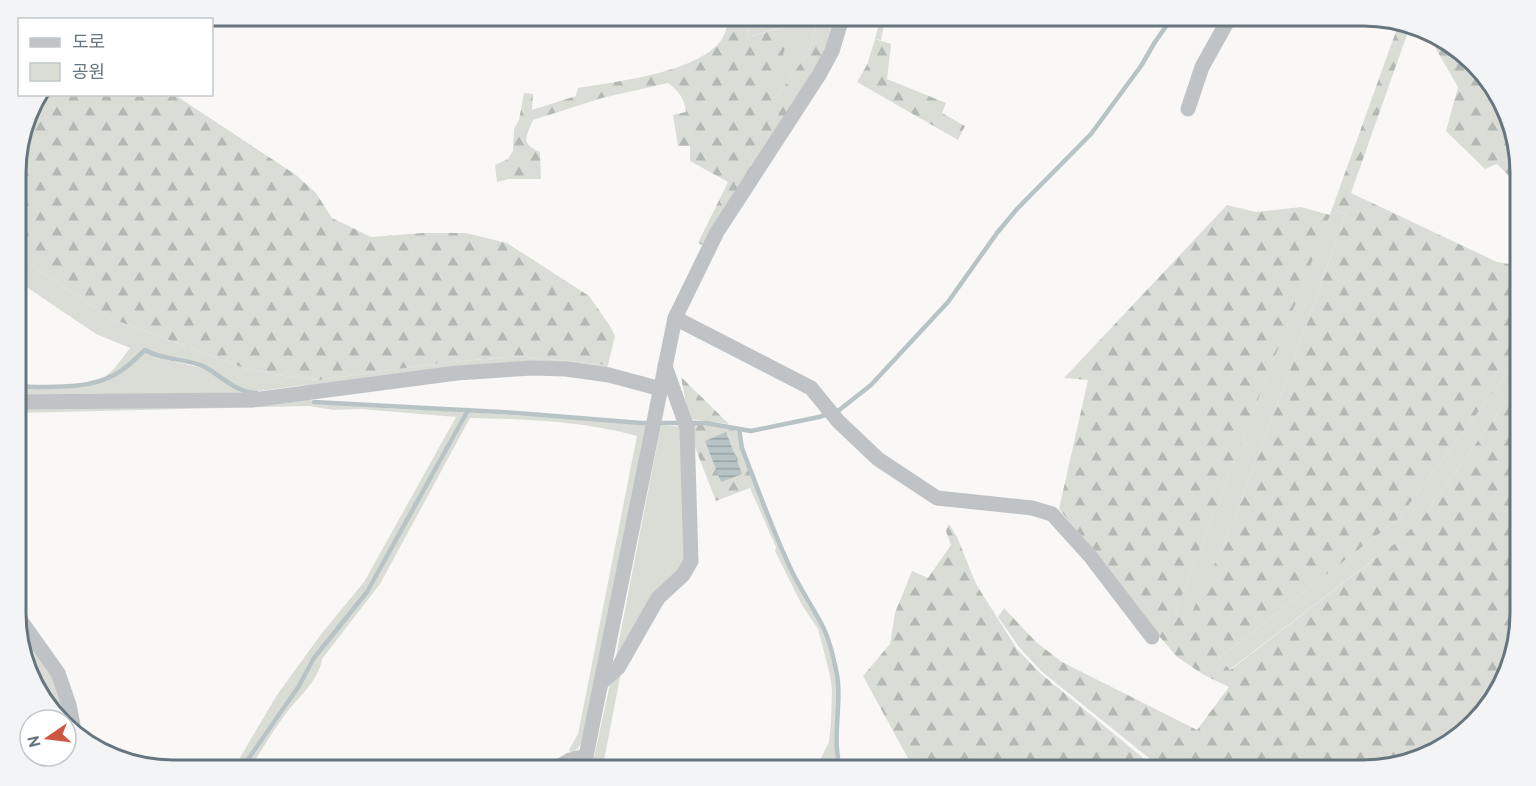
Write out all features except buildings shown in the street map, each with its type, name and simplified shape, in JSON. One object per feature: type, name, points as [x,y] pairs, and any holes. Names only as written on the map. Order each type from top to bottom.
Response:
[{"type":"street","points":[[586,760],[675,318],[717,232],[819,75],[832,51],[840,26]]},
{"type":"street","points":[[1188,109],[1202,67],[1225,26]]},
{"type":"street","points":[[675,318],[811,388],[833,415],[878,459],[937,498],[1032,508],[1052,514],[1090,556],[1152,637]]},
{"type":"street","points":[[601,683],[618,668],[658,598],[683,575],[691,561],[686,424],[665,366]]},
{"type":"street","points":[[26,402],[252,400],[457,373],[532,368],[566,369],[609,375],[661,389]]},
{"type":"street","points":[[27,629],[58,673],[70,708]]},
{"type":"green space","points":[[727,26],[747,26],[748,37],[792,26],[770,98],[777,97],[809,51],[816,26],[831,26],[825,51],[806,85],[704,246],[698,243],[728,182],[690,161],[690,146],[678,146],[673,115],[686,112],[680,95],[668,83],[602,98],[533,120],[526,139],[529,146],[540,152],[541,179],[509,179],[497,182],[495,165],[508,159],[513,151],[514,129],[519,120],[524,93],[533,94],[532,110],[576,96],[578,88],[635,78],[678,67],[713,49],[724,35]]},
{"type":"green space","points":[[747,26],[787,26],[748,37]]},
{"type":"green space","points":[[791,26],[816,26],[809,51],[777,97],[769,98]]},
{"type":"green space","points":[[878,26],[884,26],[881,40],[875,39]]},
{"type":"green space","points":[[1397,29],[1408,32],[1351,193],[1497,262],[1510,264],[1510,369],[1398,519],[1219,658],[1230,670],[1402,538],[1427,512],[1510,396],[1510,623],[1503,661],[1486,695],[1460,724],[1445,736],[1411,753],[1373,760],[1151,760],[1041,671],[1019,647],[998,617],[1004,608],[1036,642],[1062,662],[1197,730],[1229,687],[1204,675],[1177,657],[1131,603],[1094,551],[1059,509],[1088,380],[1064,378],[1227,205],[1256,212],[1301,207],[1330,215],[1175,613],[1187,623],[1228,535],[1346,214],[1332,209]]},
{"type":"green space","points":[[875,39],[891,44],[887,79],[946,103],[942,113],[965,126],[958,140],[857,82],[867,65]]},
{"type":"green space","points":[[1437,45],[1460,62],[1480,83],[1491,99],[1505,134],[1510,177],[1497,164],[1485,169],[1446,131],[1458,87],[1436,49]]},
{"type":"green space","points":[[47,96],[177,96],[296,175],[316,193],[332,218],[371,237],[423,233],[466,233],[507,243],[589,296],[615,336],[608,365],[518,356],[441,363],[319,380],[244,368],[110,318],[26,262],[28,144],[33,125]]},
{"type":"green space","points":[[1332,209],[1346,214],[1228,535],[1187,624],[1175,613]]},
{"type":"green space","points":[[26,262],[110,318],[244,368],[284,376],[319,380],[441,363],[518,356],[608,365],[606,370],[525,362],[423,371],[254,398],[26,399],[26,388],[84,387],[104,381],[121,372],[145,351],[157,358],[203,368],[238,389],[252,394],[306,387],[305,385],[253,392],[239,387],[204,366],[158,355],[145,349],[118,372],[101,380],[114,369],[130,348],[96,334],[26,287]]},
{"type":"green space","points":[[1510,369],[1510,396],[1427,512],[1402,538],[1229,670],[1219,658],[1398,519]]},
{"type":"green space","points":[[681,377],[729,424],[689,419]]},
{"type":"green space","points":[[310,399],[314,403],[326,405],[465,411],[366,590],[314,657],[298,685],[247,760],[239,760],[277,695],[322,633],[364,582],[456,417],[361,409],[333,410],[309,406],[26,413],[26,406]]},
{"type":"green space","points":[[469,412],[649,425],[585,739],[572,755],[569,750],[578,734],[637,436],[575,424],[470,418],[380,584],[322,659],[317,675],[284,716],[255,760],[251,760],[302,685],[316,659],[370,591]]},
{"type":"green space","points":[[707,424],[737,431],[755,486],[716,501],[693,442],[692,425]]},
{"type":"green space","points":[[661,425],[683,427],[685,559],[614,666]]},
{"type":"green space","points":[[755,486],[786,563],[826,637],[836,675],[838,695],[835,748],[837,760],[820,760],[829,742],[832,689],[818,629],[802,605],[775,551],[776,547],[750,488]]},
{"type":"green space","points":[[949,524],[957,537],[976,584],[1017,649],[1040,673],[1146,760],[909,760],[863,676],[890,644],[895,613],[912,571],[928,578],[951,545],[946,531]]},
{"type":"green space","points":[[28,637],[52,671],[63,708],[45,687],[37,670]]},
{"type":"green space","points":[[622,667],[604,760],[593,760],[610,684]]},
{"type":"shaded area","points":[[726,432],[742,474],[721,482],[705,441]]},
{"type":"waterway","points":[[314,402],[517,413],[641,423],[706,423],[751,431],[838,411],[871,385],[948,302],[1017,209],[1091,134],[1141,66],[1166,26]]},
{"type":"waterway","points":[[26,387],[92,383],[120,372],[145,350],[152,354],[198,364],[236,387],[256,393]]},
{"type":"waterway","points":[[248,760],[299,686],[314,658],[367,592],[468,410]]},
{"type":"waterway","points":[[739,429],[742,448],[776,535],[795,578],[824,629],[831,648],[838,685],[836,737],[838,757]]}]
